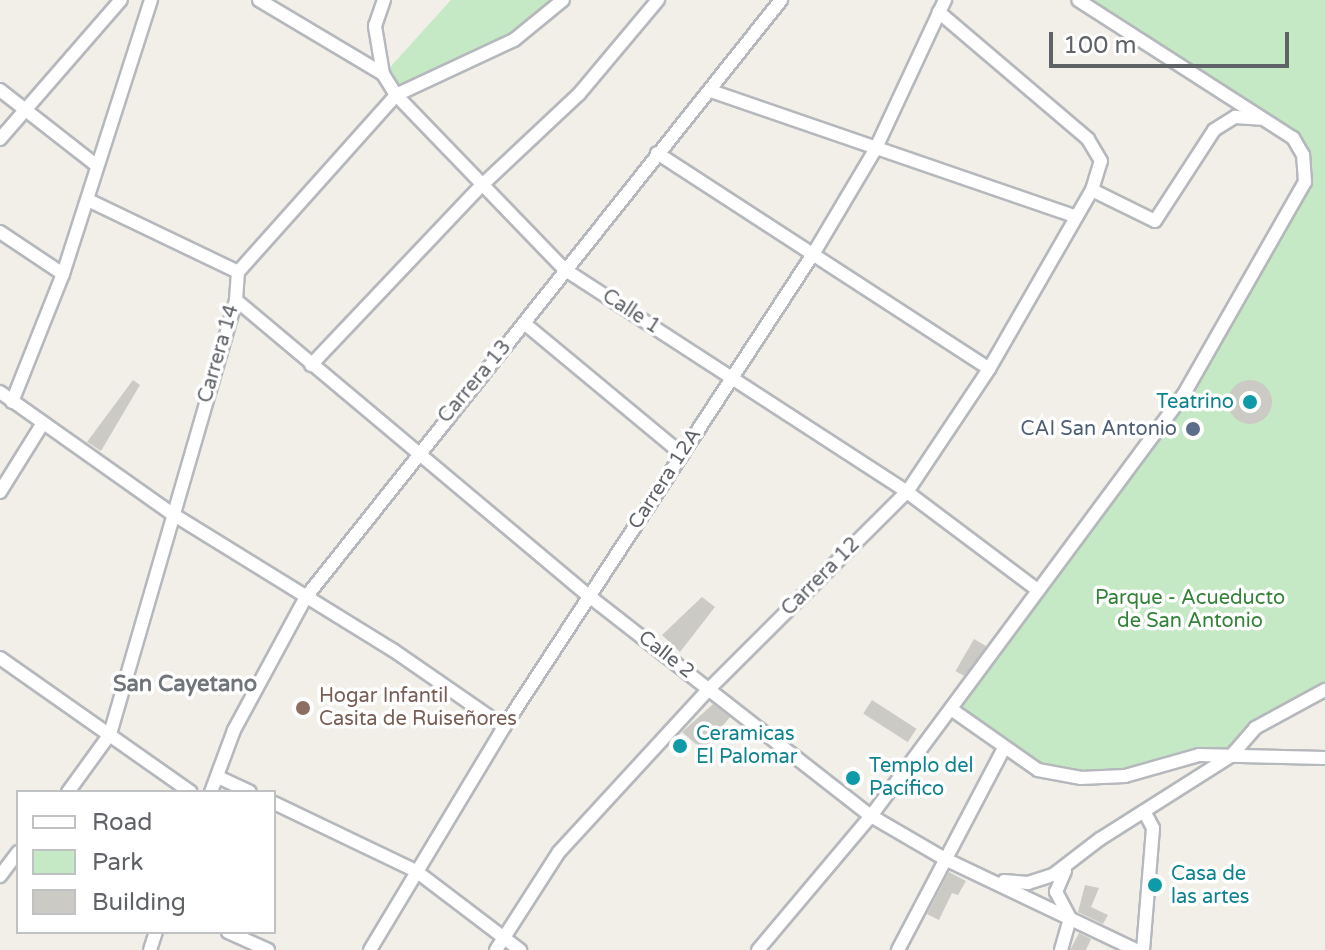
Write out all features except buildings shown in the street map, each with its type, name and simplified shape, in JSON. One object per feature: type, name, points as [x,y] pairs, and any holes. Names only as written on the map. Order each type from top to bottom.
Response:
[{"type":"street","points":[[0,139],[121,0]]},
{"type":"street","points":[[12,402],[63,274],[151,0]]},
{"type":"street","name":"Calle 1","points":[[259,0],[383,74],[396,95],[564,269],[907,492],[1036,589]]},
{"type":"street","points":[[383,74],[375,26],[384,0]]},
{"type":"street","points":[[88,200],[238,272],[396,95],[514,40],[563,0]]},
{"type":"street","points":[[311,365],[481,186],[579,94],[658,0]]},
{"type":"street","name":"Carrera 13","points":[[212,790],[234,730],[306,597],[417,452],[524,323],[657,153],[711,91],[781,0]]},
{"type":"street","points":[[758,950],[871,816],[1036,589],[1184,394],[1305,182],[1303,155],[1293,138],[1151,51],[1078,0]]},
{"type":"street","name":"Carrera 12A","points":[[370,950],[504,727],[815,251],[875,150],[942,6]]},
{"type":"street","name":"Carrera 12","points":[[500,944],[559,852],[709,689],[907,492],[989,369],[1092,190],[1100,171],[1097,150],[1071,122],[942,6]]},
{"type":"street","points":[[0,90],[96,165]]},
{"type":"street","points":[[711,91],[1076,217]]},
{"type":"street","points":[[1092,190],[1155,221],[1214,130],[1235,117],[1266,119]]},
{"type":"street","points":[[657,153],[815,251],[989,369]]},
{"type":"street","points":[[0,232],[63,274]]},
{"type":"street","name":"Carrera 14","points":[[69,790],[110,734],[171,513],[236,300],[238,272]]},
{"type":"street","name":"Calle 2","points":[[236,300],[589,596],[871,816],[945,859],[1136,950]]},
{"type":"street","points":[[524,323],[682,454]]},
{"type":"street","points":[[0,392],[171,513],[504,727]]},
{"type":"street","points":[[0,492],[43,423]]},
{"type":"street","points":[[0,658],[188,790]]},
{"type":"street","points":[[996,881],[1039,881],[1069,865],[1144,811],[1231,756],[1255,728],[1325,690]]},
{"type":"street","points":[[951,709],[1003,750],[1038,770],[1081,778],[1125,776],[1199,755],[1325,758]]},
{"type":"street","points":[[898,950],[1003,750]]},
{"type":"street","points":[[218,777],[246,790]]},
{"type":"street","points":[[276,804],[416,871],[500,944],[520,950]]},
{"type":"street","points":[[1143,950],[1153,828],[1144,811]]},
{"type":"street","points":[[0,876],[16,855]]},
{"type":"street","points":[[1061,950],[1070,918],[1056,892],[1069,865]]},
{"type":"street","points":[[232,934],[268,950]]},
{"type":"green space","points":[[451,0],[563,0],[514,40],[396,95],[383,75]]},
{"type":"green space","name":"Parque - Acueducto de San Antonio","points":[[1078,0],[1325,0],[1325,690],[1255,728],[1231,756],[1199,755],[1125,776],[1038,770],[951,709],[1184,394],[1305,182],[1293,138]]},
{"type":"place","name":"Teatrino","points":[[1250,402]]},
{"type":"place","name":"CAI San Antonio","points":[[1193,429]]},
{"type":"place","name":"Hogar Infantil Casita de Ruiseñores","points":[[303,708]]},
{"type":"place","name":"Ceramicas El Palomar","points":[[680,746]]},
{"type":"place","name":"Templo del Pacífico","points":[[853,778]]},
{"type":"place","name":"Casa de las artes","points":[[1155,885]]},
{"type":"district","name":"San Cayetano","points":[[185,685]]}]
